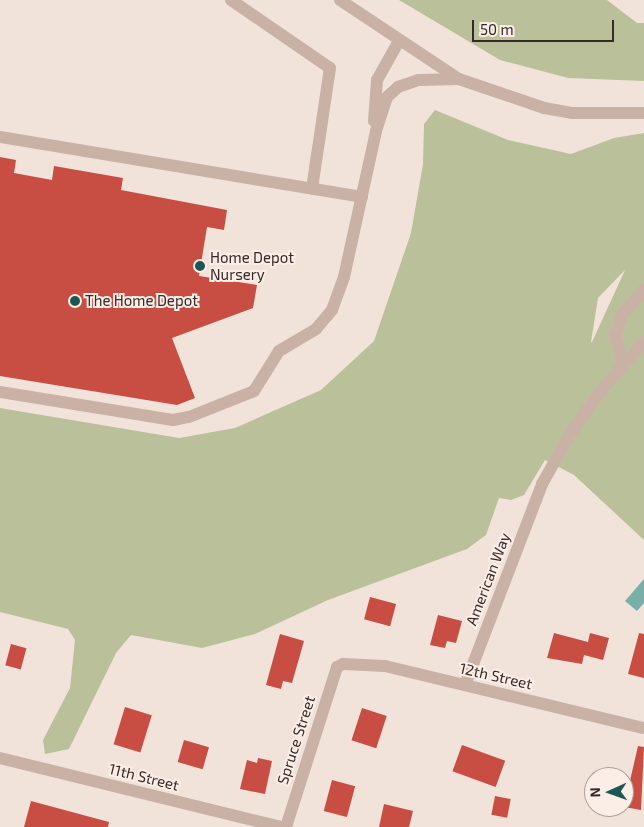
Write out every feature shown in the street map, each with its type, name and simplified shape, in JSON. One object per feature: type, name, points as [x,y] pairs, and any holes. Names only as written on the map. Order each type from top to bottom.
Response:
[{"type":"street","points":[[231,0],[330,68],[312,189]]},
{"type":"street","points":[[340,0],[399,41],[459,79],[544,108],[582,113],[644,112]]},
{"type":"street","points":[[376,131],[374,116],[377,80],[399,41]]},
{"type":"street","points":[[0,392],[173,420],[189,418],[246,395],[260,383],[279,351],[316,329],[332,310],[344,277],[376,131],[387,97],[398,87],[418,80],[459,79]]},
{"type":"street","points":[[0,137],[362,197]]},
{"type":"street","points":[[623,366],[616,336],[621,316],[644,290]]},
{"type":"street","name":"American Way","points":[[465,685],[542,484],[572,431],[644,342]]},
{"type":"street","name":"12th Street","points":[[340,666],[358,663],[385,666],[644,728]]},
{"type":"street","name":"Spruce Street","points":[[286,827],[340,666]]},
{"type":"street","name":"11th Street","points":[[0,758],[280,827]]},
{"type":"green space","points":[[399,0],[607,0],[637,23],[644,23],[644,81],[568,78],[500,60]]},
{"type":"green space","points":[[435,110],[508,140],[571,154],[614,138],[644,133],[644,540],[574,475],[545,460],[524,495],[511,500],[499,498],[486,535],[467,549],[328,600],[255,634],[202,648],[131,635],[116,653],[69,749],[45,754],[43,740],[70,688],[75,640],[68,629],[0,612],[0,408],[179,438],[235,428],[321,390],[374,341],[411,233],[423,164],[424,124]],"holes":[[[625,270],[592,342],[598,298]]]},
{"type":"water","points":[[644,579],[644,603],[637,611],[625,601]]},
{"type":"building","name":"The Home Depot","points":[[0,157],[16,160],[14,173],[52,180],[54,166],[123,178],[121,190],[227,210],[224,230],[207,227],[199,276],[257,285],[253,308],[172,338],[195,398],[177,405],[0,376]]},
{"type":"building","points":[[370,597],[396,604],[390,626],[364,619]]},
{"type":"building","points":[[438,615],[462,621],[456,643],[447,641],[445,648],[430,645]]},
{"type":"building","points":[[554,633],[588,642],[590,633],[609,638],[603,660],[584,655],[582,664],[547,658]]},
{"type":"building","points":[[639,633],[644,634],[644,678],[628,674]]},
{"type":"building","points":[[280,634],[304,641],[292,683],[283,681],[281,689],[266,685]]},
{"type":"building","points":[[11,644],[26,648],[21,669],[5,665]]},
{"type":"building","points":[[125,707],[152,715],[140,752],[114,744]]},
{"type":"building","points":[[362,708],[387,716],[376,748],[351,740]]},
{"type":"building","points":[[184,740],[209,747],[203,769],[178,762]]},
{"type":"building","points":[[462,745],[505,761],[496,787],[452,771]]},
{"type":"building","points":[[638,746],[644,747],[641,810],[634,809],[633,767]]},
{"type":"building","points":[[258,758],[272,761],[265,794],[240,789],[247,760],[257,763]]},
{"type":"building","points":[[332,780],[355,786],[347,817],[324,811]]},
{"type":"building","points":[[495,796],[511,799],[507,818],[491,815]]},
{"type":"building","points":[[31,801],[109,822],[108,827],[24,827]]},
{"type":"building","points":[[384,804],[413,811],[409,827],[379,827]]},
{"type":"place","name":"Home Depot Nursery","points":[[200,266]]},
{"type":"place","name":"The Home Depot","points":[[75,301]]}]
